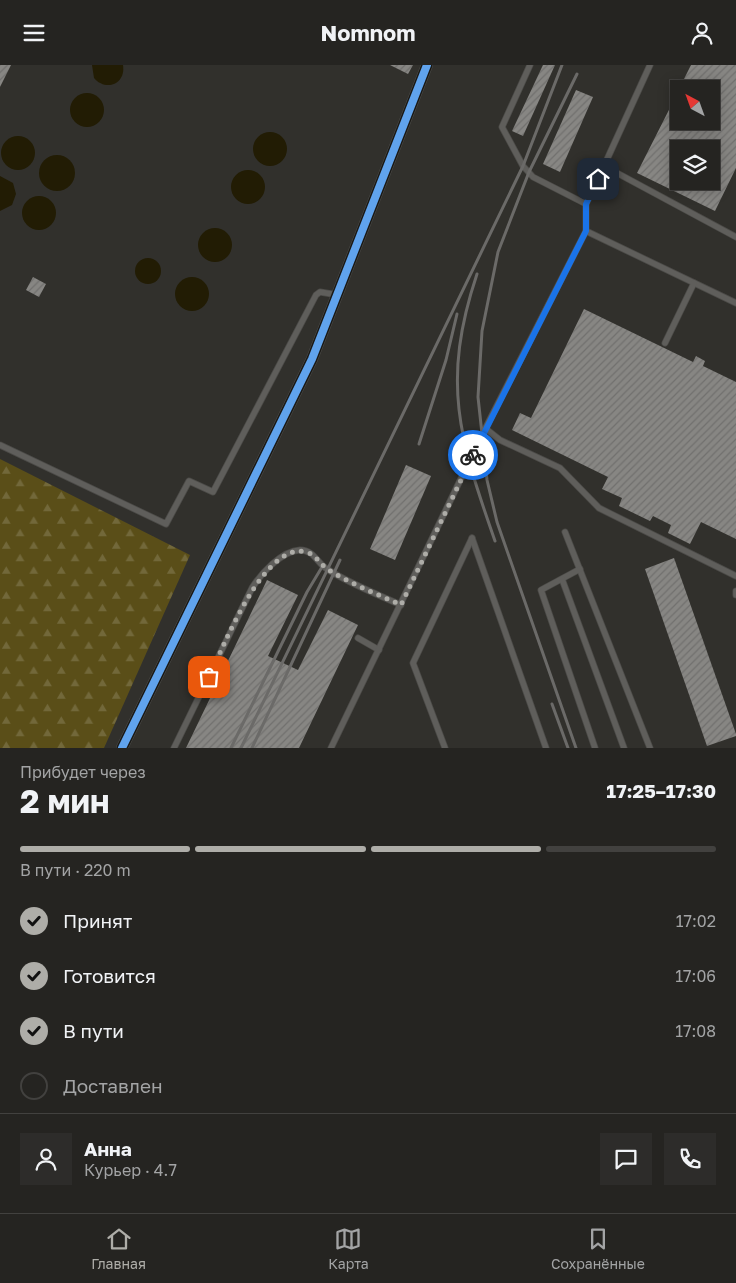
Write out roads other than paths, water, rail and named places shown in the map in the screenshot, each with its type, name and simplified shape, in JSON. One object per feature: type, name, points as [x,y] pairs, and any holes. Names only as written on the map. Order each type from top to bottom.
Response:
[{"type":"street","points":[[122,748],[312,359],[427,65]]},
{"type":"lane","points":[[530,65],[502,127],[523,166],[533,177],[586,204]]},
{"type":"lane","points":[[330,748],[486,429],[586,231],[586,204],[650,65]]},
{"type":"lane","points":[[604,165],[736,237]]},
{"type":"lane","points":[[586,231],[736,303]]},
{"type":"lane","points":[[665,343],[694,283]]},
{"type":"lane","points":[[0,445],[166,524],[189,481],[213,492],[316,295],[320,292],[338,295]]},
{"type":"lane","points":[[486,429],[500,440],[560,468],[599,508],[736,576]]},
{"type":"lane","points":[[565,532],[650,748]]},
{"type":"lane","points":[[444,748],[413,663],[472,538],[546,748]]},
{"type":"lane","points":[[174,748],[252,588],[261,575],[287,555],[300,551],[310,553],[328,570],[401,605]]},
{"type":"lane","points":[[580,569],[541,590],[595,748]]},
{"type":"lane","points":[[562,579],[624,748]]},
{"type":"lane","points":[[358,638],[379,649]]},
{"type":"railway","points":[[241,748],[523,166],[562,65]]},
{"type":"railway","points":[[576,748],[497,522],[487,480],[478,397],[482,331],[498,252],[529,172],[577,74]]},
{"type":"railway","points":[[477,274],[466,312],[460,347],[457,379],[459,409],[472,471],[495,541]]},
{"type":"railway","points":[[419,444],[446,360],[457,314]]},
{"type":"railway","points":[[252,748],[340,560]]},
{"type":"railway","points":[[231,748],[307,592],[322,567]]},
{"type":"railway","points":[[552,704],[568,748]]}]
